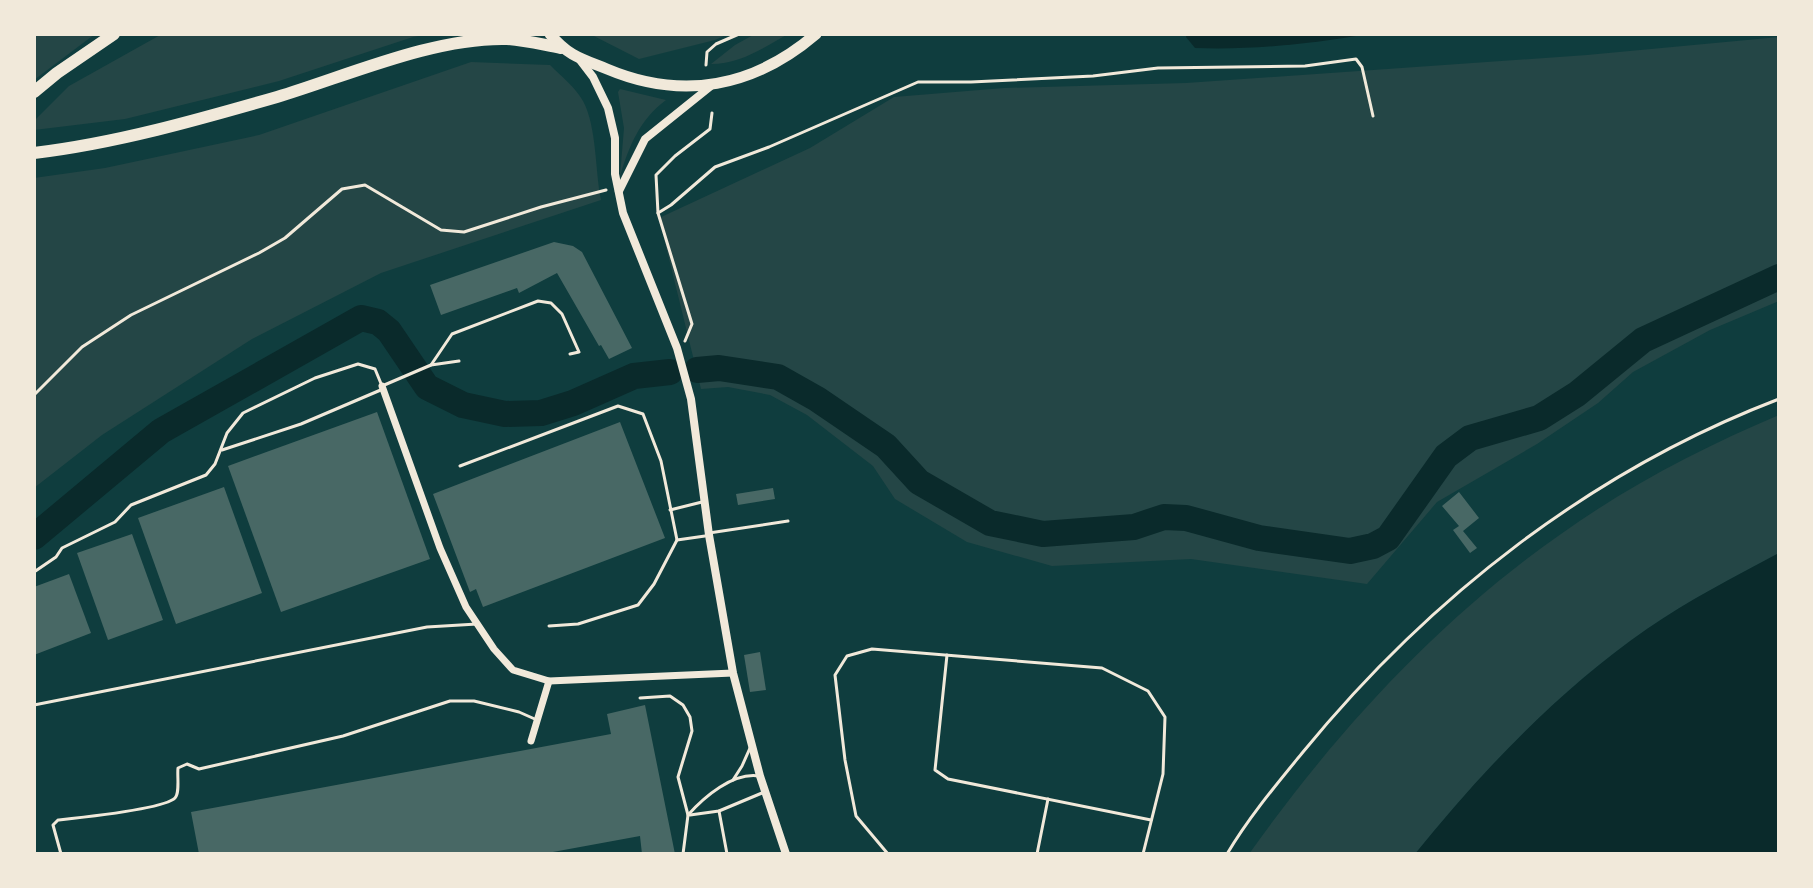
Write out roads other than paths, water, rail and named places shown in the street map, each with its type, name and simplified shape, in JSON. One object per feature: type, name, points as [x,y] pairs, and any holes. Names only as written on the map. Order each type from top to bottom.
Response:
[{"type":"highway","points":[[34,92],[114,34]]},
{"type":"highway","points":[[550,34],[561,48],[579,59],[625,77],[669,86],[711,86],[756,73],[788,56],[816,34]]},
{"type":"highway","points":[[34,153],[161,130],[389,61],[460,44],[507,39],[561,48]]},
{"type":"street","points":[[579,59],[593,77],[608,108],[615,138],[618,189],[623,213],[677,348],[691,399],[709,534],[733,673],[760,776],[786,854]]},
{"type":"street","points":[[618,189],[645,139],[711,86]]},
{"type":"street","points":[[382,388],[440,548],[466,607],[513,670],[549,681],[733,673]]},
{"type":"street","points":[[531,741],[549,681]]},
{"type":"lane","points":[[431,365],[452,334],[538,301],[551,303],[562,314],[579,352],[570,354]]},
{"type":"lane","points":[[220,451],[301,424],[431,365],[459,361]]},
{"type":"lane","points":[[34,572],[56,557],[62,548],[115,522],[131,505],[206,475],[215,464],[227,433],[243,413],[315,378],[358,364],[375,369],[382,388]]},
{"type":"lane","points":[[1227,854],[1248,819],[1331,717],[1416,630],[1523,538],[1615,478],[1728,418],[1779,399]]},
{"type":"lane","points":[[460,466],[618,406],[643,414],[661,461],[677,540],[654,584],[638,605],[578,624],[549,626]]},
{"type":"lane","points":[[670,510],[705,502]]},
{"type":"lane","points":[[677,540],[788,521]]},
{"type":"lane","points":[[34,705],[427,627],[477,624]]},
{"type":"lane","points":[[888,854],[856,816],[845,760],[835,675],[847,656],[872,649],[1102,668],[1148,691],[1165,717],[1163,774],[1143,854]]},
{"type":"lane","points":[[947,655],[935,770],[948,779],[1151,820]]},
{"type":"lane","points":[[640,698],[670,696],[683,705],[690,717],[692,731],[678,777],[688,815],[683,854]]},
{"type":"lane","points":[[61,854],[53,825],[58,820],[173,800],[178,794],[178,768],[187,764],[199,769],[343,736],[450,701],[474,701],[519,712],[537,720]]},
{"type":"lane","points":[[730,782],[742,766],[751,744]]},
{"type":"lane","points":[[688,815],[702,799],[730,782],[747,775],[760,776]]},
{"type":"lane","points":[[688,815],[719,811],[766,792]]},
{"type":"lane","points":[[1037,854],[1048,799]]},
{"type":"lane","points":[[719,811],[727,854]]},
{"type":"waterway","points":[[697,370],[719,368],[778,377],[817,399],[886,446],[919,482],[990,523],[1043,534],[1134,527],[1164,517],[1186,518],[1259,538],[1350,551],[1373,546],[1388,538],[1446,456],[1470,438],[1539,418],[1577,394],[1643,340],[1779,277]]},
{"type":"waterway","points":[[34,537],[161,431],[361,318],[378,322],[389,331],[427,387],[463,405],[505,414],[541,413],[573,403],[634,376],[670,372]]}]
